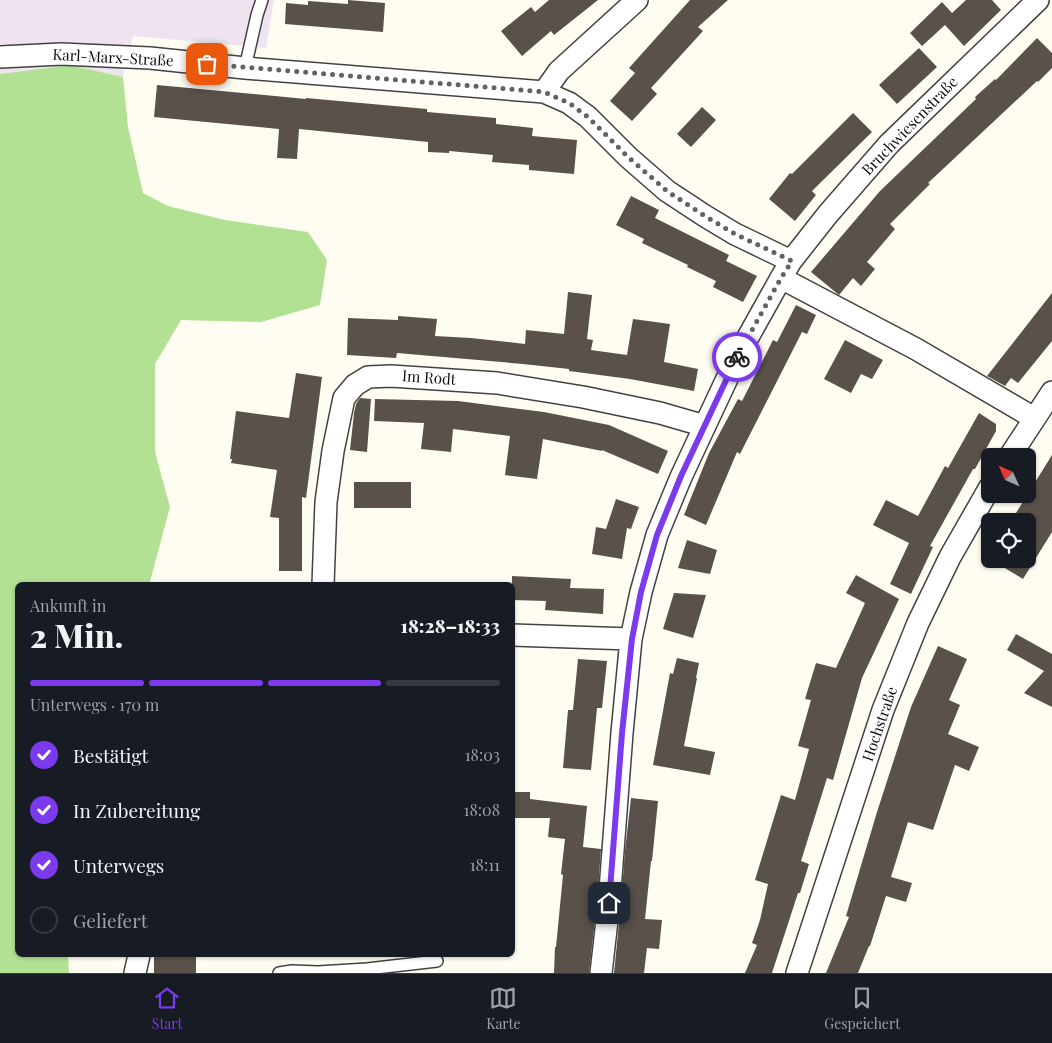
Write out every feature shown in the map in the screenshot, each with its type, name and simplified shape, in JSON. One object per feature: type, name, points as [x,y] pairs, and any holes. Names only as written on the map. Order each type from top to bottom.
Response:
[{"type":"street","points":[[637,0],[559,72],[544,92],[569,103],[588,117],[628,157],[667,191],[786,269],[916,349],[1034,418]]},
{"type":"street","name":"Bruchwiesenstraße","points":[[601,973],[632,639],[641,592],[657,535],[681,476],[738,355],[786,269],[828,214],[889,144],[1038,0]]},
{"type":"street","name":"Karl-Marx-Straße","points":[[0,57],[61,54],[140,57],[245,68],[544,92]]},
{"type":"street","name":"Im Rodt","points":[[324,582],[326,502],[333,451],[344,398],[356,385],[368,377],[391,376],[497,383],[583,397],[660,413],[705,426]]},
{"type":"street","points":[[1015,448],[1052,392]]},
{"type":"street","name":"Hochstraße","points":[[797,973],[883,710],[918,623],[950,556],[981,503]]},
{"type":"street","points":[[515,635],[632,639]]},
{"type":"street","points":[[135,973],[139,957]]},
{"type":"lane","points":[[245,68],[256,15],[262,0]]},
{"type":"lane","points":[[279,973],[380,968],[438,958]]},
{"type":"lane","points":[[428,973],[438,958]]},
{"type":"shaded area","points":[[0,0],[274,0],[266,48],[133,36],[123,77],[70,65],[0,74]]},
{"type":"green space","points":[[70,65],[123,77],[128,127],[143,193],[168,206],[225,220],[308,232],[327,260],[320,305],[261,322],[181,320],[155,364],[155,452],[170,507],[150,582],[15,582],[15,957],[68,957],[69,973],[0,973],[0,74]]},
{"type":"building","points":[[348,0],[385,3],[383,32],[285,24],[286,3],[308,5],[308,1],[348,4]]},
{"type":"building","points":[[549,0],[598,0],[554,35],[551,31],[522,56],[501,31],[531,7],[535,12]]},
{"type":"building","points":[[690,0],[728,0],[698,27],[703,31],[651,88],[657,94],[632,121],[610,101],[635,73],[629,68]]},
{"type":"building","points":[[966,0],[992,0],[1001,10],[964,46],[945,25],[922,46],[910,33],[942,2],[952,13]]},
{"type":"building","points":[[1037,38],[1052,53],[1052,68],[928,183],[930,184],[890,224],[895,229],[867,262],[875,269],[861,286],[853,278],[839,295],[811,272],[880,191]]},
{"type":"building","points":[[919,48],[937,67],[897,104],[879,85]]},
{"type":"building","points":[[157,85],[427,109],[427,112],[496,118],[496,124],[533,128],[532,136],[577,140],[574,174],[529,170],[529,165],[492,162],[493,155],[449,151],[449,153],[428,152],[428,142],[299,129],[297,159],[277,158],[279,129],[154,117]]},
{"type":"building","points":[[702,107],[716,120],[691,147],[677,134]]},
{"type":"building","points":[[853,113],[872,132],[812,191],[816,195],[795,221],[769,199],[790,173],[792,174]]},
{"type":"building","points":[[631,196],[659,210],[655,218],[729,255],[726,261],[757,276],[743,302],[713,287],[716,281],[642,243],[644,239],[616,225]]},
{"type":"building","points":[[568,292],[592,295],[587,339],[593,340],[591,350],[627,355],[633,319],[670,324],[664,362],[698,369],[694,391],[630,379],[569,371],[569,369],[523,364],[397,353],[396,358],[347,355],[348,318],[398,320],[398,316],[437,319],[435,336],[525,344],[526,330],[564,334]]},
{"type":"building","points":[[1052,293],[1052,341],[1018,383],[1011,378],[1005,386],[987,376]]},
{"type":"building","points":[[796,305],[816,315],[807,334],[802,332],[740,454],[737,452],[706,525],[684,515],[709,453],[738,399],[742,401],[773,340],[777,342]]},
{"type":"building","points":[[845,340],[883,360],[872,379],[861,374],[851,393],[824,379]]},
{"type":"building","points":[[296,373],[322,377],[306,498],[302,497],[302,571],[279,571],[279,518],[270,517],[277,470],[231,463],[232,459],[230,459],[236,411],[289,418]]},
{"type":"building","points":[[360,398],[371,399],[367,452],[350,450],[354,413]]},
{"type":"building","points":[[375,399],[458,401],[544,412],[609,425],[668,451],[658,474],[602,450],[543,439],[537,479],[505,475],[510,436],[453,429],[451,452],[421,449],[424,423],[374,421]]},
{"type":"building","points":[[979,413],[996,424],[996,431],[987,448],[981,448],[981,458],[930,546],[933,547],[911,594],[890,584],[909,543],[873,525],[886,500],[918,516],[945,466],[948,468]]},
{"type":"building","points":[[1052,455],[1052,532],[1036,558],[1036,513],[1016,513],[1022,503],[1036,503],[1036,481]]},
{"type":"building","points":[[354,482],[411,482],[411,508],[354,508]]},
{"type":"building","points":[[616,499],[639,507],[631,529],[627,528],[622,559],[592,554],[596,527],[606,529]]},
{"type":"building","points":[[687,540],[717,550],[710,574],[678,568]]},
{"type":"building","points":[[1005,568],[1030,568],[1023,579]]},
{"type":"building","points":[[856,575],[899,599],[862,678],[833,780],[827,778],[801,861],[809,864],[772,973],[745,973],[757,945],[752,943],[760,920],[768,884],[755,880],[781,795],[795,800],[809,749],[798,746],[811,700],[805,699],[816,663],[836,668],[865,603],[846,593]]},
{"type":"building","points":[[512,576],[571,579],[570,588],[604,589],[603,614],[545,610],[546,601],[515,600],[515,582],[512,582]]},
{"type":"building","points":[[674,593],[706,595],[693,638],[663,629]]},
{"type":"building","points":[[1016,634],[1052,654],[1052,707],[1024,693],[1044,671],[1007,650]]},
{"type":"building","points":[[938,646],[967,659],[949,700],[960,705],[948,734],[979,747],[969,771],[955,765],[933,830],[908,822],[891,877],[912,883],[906,902],[886,896],[870,946],[858,973],[826,973],[849,917],[846,916],[911,707]]},
{"type":"building","points":[[677,658],[699,663],[684,746],[715,752],[710,775],[653,765],[670,673],[673,674]]},
{"type":"building","points":[[578,659],[607,661],[602,708],[597,708],[591,770],[563,768],[568,710],[573,710]]},
{"type":"building","points":[[515,792],[530,792],[530,799],[587,806],[583,847],[601,849],[589,973],[554,973],[565,839],[548,837],[550,818],[515,818]]},
{"type":"building","points":[[631,798],[658,801],[645,919],[662,920],[659,949],[647,948],[644,973],[614,973],[625,851]]},
{"type":"building","points":[[154,957],[196,957],[196,973],[154,973]]},
{"type":"way so far","points":[[207,64],[544,92],[569,103],[588,117],[628,157],[667,191],[735,234],[792,261],[737,357]]},
{"type":"route","points":[[609,903],[622,733],[632,639],[641,592],[657,535],[681,476],[737,357]]}]
